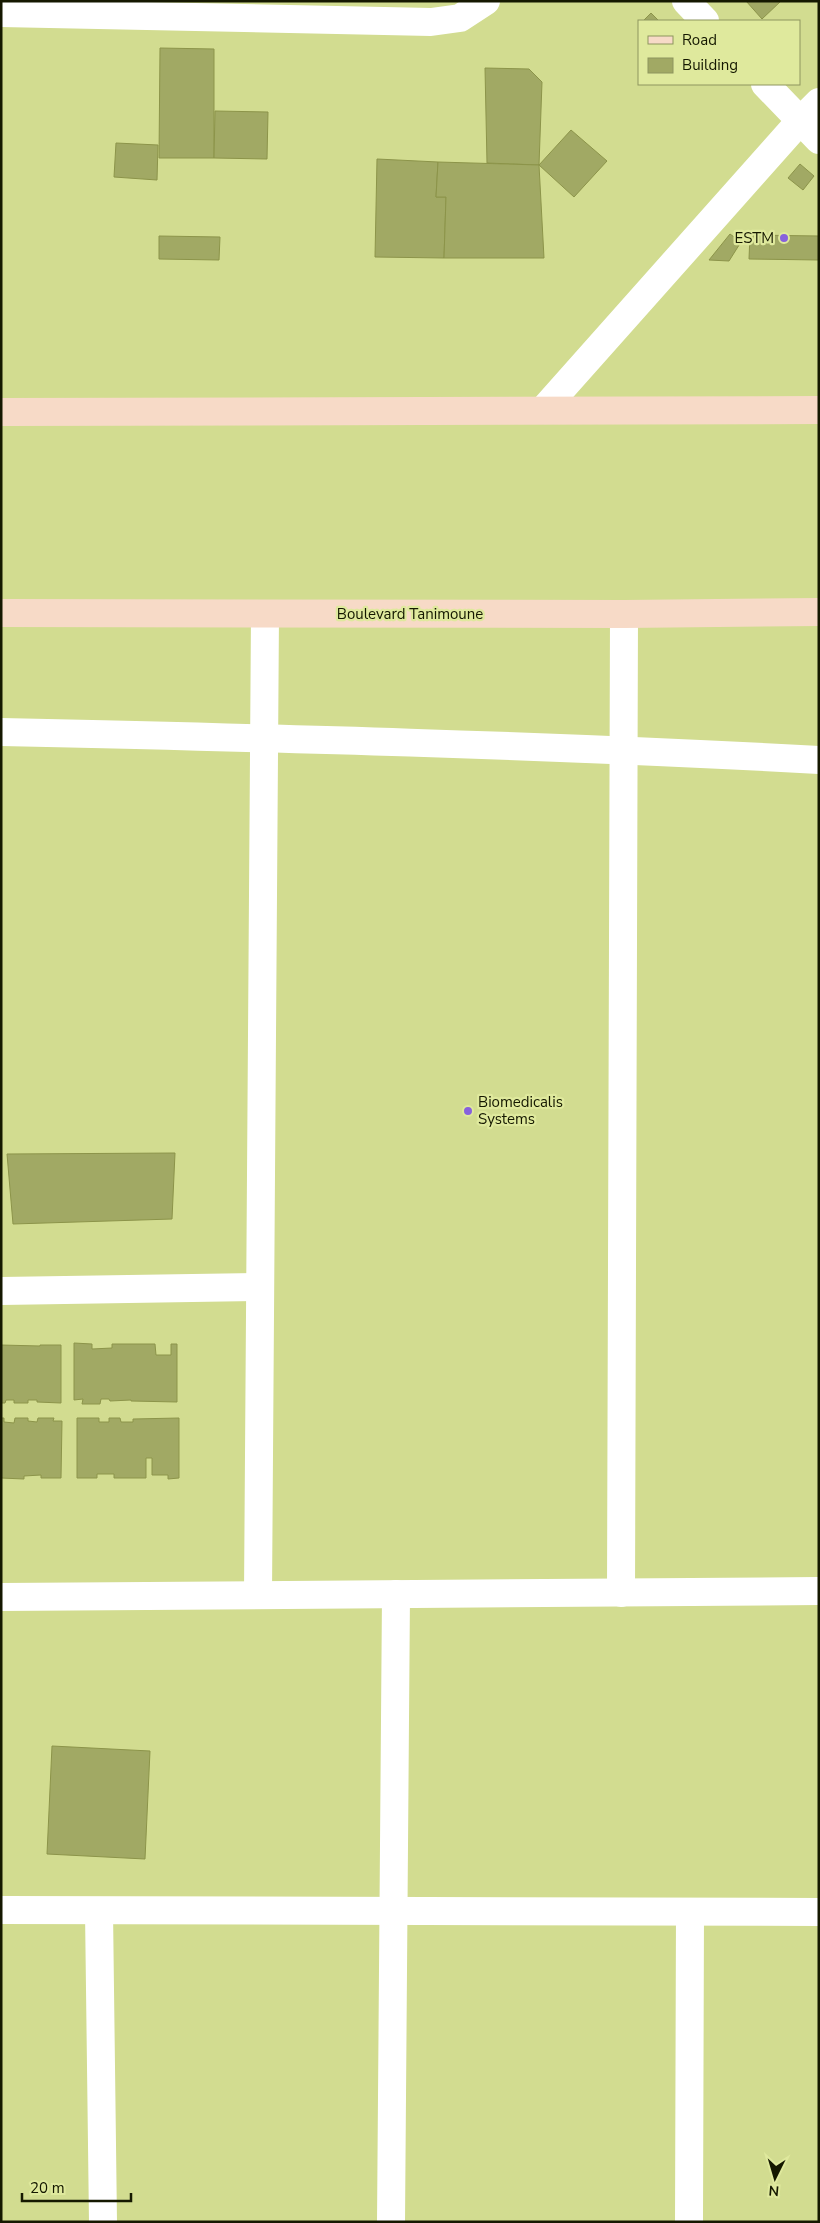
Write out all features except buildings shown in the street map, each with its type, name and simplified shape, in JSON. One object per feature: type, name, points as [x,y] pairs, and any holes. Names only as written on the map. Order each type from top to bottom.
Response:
[{"type":"main road","points":[[1,412],[819,410]]},
{"type":"main road","name":"Boulevard Tanimoune","points":[[1,613],[624,614],[819,612]]},
{"type":"street","points":[[1,13],[431,22],[460,18],[486,1]]},
{"type":"street","points":[[686,1],[704,20]]},
{"type":"street","points":[[767,85],[809,111],[819,140]]},
{"type":"street","points":[[543,410],[809,111]]},
{"type":"street","points":[[258,1595],[265,614]]},
{"type":"street","points":[[621,1593],[624,614]]},
{"type":"street","points":[[1,732],[265,737],[623,750],[819,760]]},
{"type":"street","points":[[1,1292],[260,1287]]},
{"type":"street","points":[[1,1597],[819,1591]]},
{"type":"street","points":[[391,2222],[396,1594]]},
{"type":"street","points":[[1,1910],[819,1912]]},
{"type":"street","points":[[99,1911],[103,2222]]},
{"type":"street","points":[[689,2222],[690,1912]]},
{"type":"place","name":"ESTM","points":[[784,238]]},
{"type":"place","name":"Biomedicalis Systems","points":[[468,1111]]}]
